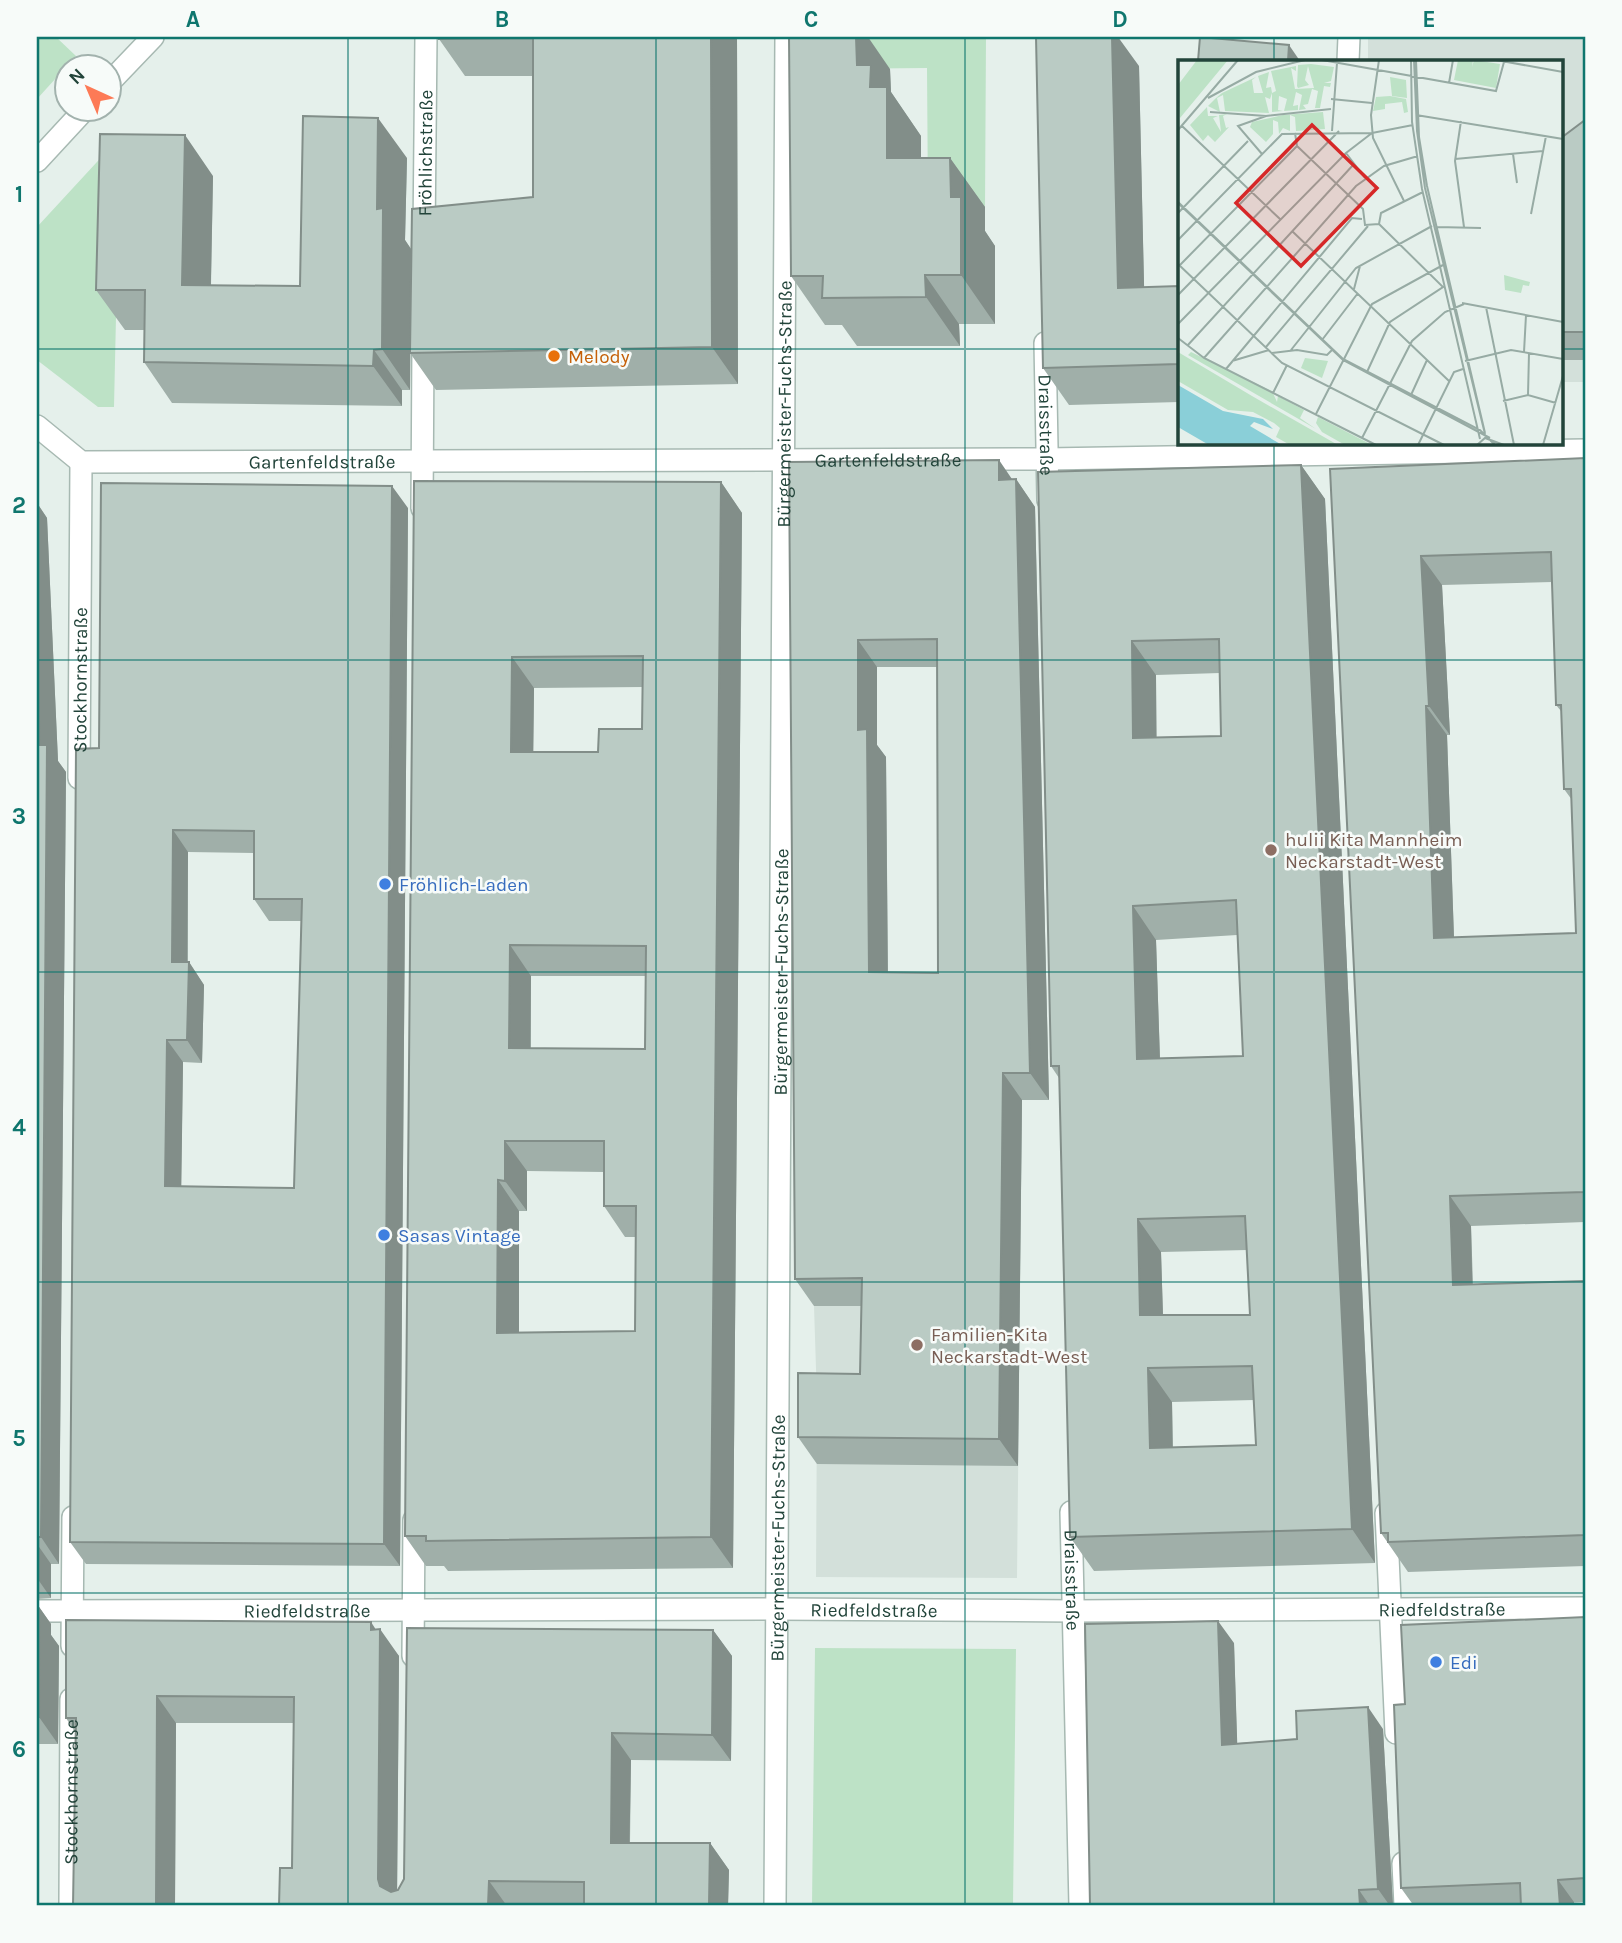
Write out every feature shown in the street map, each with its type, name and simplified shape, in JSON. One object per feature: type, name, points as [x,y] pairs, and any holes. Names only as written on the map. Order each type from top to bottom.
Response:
[{"type":"street","points":[[122,69],[153,37]]},
{"type":"street","name":"Fröhlichstraße","points":[[424,256],[426,37]]},
{"type":"street","name":"Bürgermeister-Fuchs-Straße","points":[[775,1906],[786,37]]},
{"type":"street","points":[[1348,60],[1349,37]]},
{"type":"street","points":[[37,161],[73,122]]},
{"type":"street","name":"Draisstraße","points":[[1044,323],[1049,514]]},
{"type":"street","points":[[422,530],[424,324]]},
{"type":"street","points":[[37,426],[81,462]]},
{"type":"street","points":[[1335,448],[1337,481]]},
{"type":"street","name":"Gartenfeldstraße","points":[[81,462],[1047,459],[1335,448],[1585,450]]},
{"type":"street","name":"Stockhornstraße","points":[[79,797],[81,462]]},
{"type":"street","name":"Draisstraße","points":[[1071,1486],[1080,1906]]},
{"type":"street","points":[[1385,1498],[1398,1758]]},
{"type":"street","points":[[412,1678],[414,1499]]},
{"type":"street","name":"Stockhornstraße","points":[[70,1906],[73,1501]]},
{"type":"street","name":"Riedfeldstraße","points":[[37,1611],[1585,1608]]},
{"type":"street","points":[[1402,1839],[1405,1906]]},
{"type":"shaded area","points":[[1368,37],[1585,37],[1585,382],[1562,382],[1562,60],[1368,60]]},
{"type":"shaded area","name":"Familien-Kita Neckarstadt-West","points":[[1022,1108],[1017,1578],[816,1577],[817,1400],[814,1306],[921,1305]]},
{"type":"green space","points":[[37,37],[56,37],[72,52],[52,52],[52,82],[37,99]]},
{"type":"green space","points":[[823,37],[986,37],[985,207],[928,207],[927,68],[823,69]]},
{"type":"green space","points":[[120,137],[114,407],[98,407],[37,360],[37,227]]},
{"type":"green space","points":[[815,1648],[1016,1649],[1013,1906],[812,1906]]},
{"type":"building","points":[[439,37],[711,37],[712,347],[410,353],[412,209],[533,197],[533,38]]},
{"type":"building","points":[[789,37],[856,37],[857,65],[871,65],[870,87],[887,87],[887,158],[950,158],[951,197],[961,197],[961,275],[925,275],[926,297],[822,298],[823,276],[791,276]]},
{"type":"building","points":[[1036,37],[1112,37],[1118,288],[1178,286],[1178,364],[1043,368]]},
{"type":"building","points":[[1200,37],[1289,45],[1288,60],[1198,60]]},
{"type":"building","points":[[303,116],[378,118],[377,209],[383,208],[382,349],[374,350],[373,366],[144,362],[145,290],[96,290],[100,134],[185,135],[182,285],[300,286]]},
{"type":"building","points":[[1585,120],[1585,332],[1562,332],[1562,137]]},
{"type":"building","points":[[1585,458],[1585,1192],[1450,1196],[1453,1285],[1585,1281],[1585,1535],[1388,1542],[1388,1533],[1381,1533],[1330,469]],"holes":[[[1551,552],[1556,705],[1561,705],[1564,789],[1571,789],[1576,933],[1434,938],[1426,706],[1429,706],[1421,556]]]},
{"type":"building","points":[[999,460],[999,480],[1016,479],[1030,1073],[1003,1073],[999,1439],[798,1437],[798,1373],[860,1374],[862,1278],[795,1279],[789,462]],"holes":[[[937,639],[938,973],[869,972],[867,729],[858,730],[858,640]]]},
{"type":"building","points":[[1301,465],[1352,1529],[1070,1537],[1059,1066],[1051,1066],[1038,472]],"holes":[[[1219,639],[1221,736],[1133,738],[1132,641]],[[1236,900],[1243,1056],[1137,1059],[1133,906]],[[1245,1216],[1250,1315],[1140,1315],[1138,1219]],[[1252,1366],[1256,1445],[1150,1448],[1148,1368]]]},
{"type":"building","points":[[414,481],[721,482],[711,1537],[426,1541],[426,1536],[405,1536]],"holes":[[[643,656],[642,729],[599,729],[598,752],[511,752],[512,657]],[[510,945],[646,946],[645,1049],[509,1048]],[[505,1141],[604,1141],[604,1206],[636,1206],[635,1331],[497,1333],[498,1180],[505,1181]]]},
{"type":"building","points":[[101,483],[392,486],[384,1544],[70,1542],[76,749],[99,748]],"holes":[[[173,830],[254,831],[254,899],[302,899],[294,1188],[165,1186],[167,1040],[187,1040],[189,962],[172,962]]]},
{"type":"building","points":[[37,671],[40,745],[47,745],[41,1537],[37,1537]]},
{"type":"building","points":[[1585,1617],[1585,1878],[1558,1880],[1560,1906],[1521,1906],[1520,1883],[1401,1888],[1394,1705],[1405,1704],[1401,1625]]},
{"type":"building","points":[[37,1620],[40,1620],[39,1717],[37,1717]]},
{"type":"building","points":[[66,1620],[371,1622],[371,1630],[380,1629],[378,1879],[380,1886],[391,1892],[398,1890],[404,1879],[407,1628],[713,1630],[712,1735],[612,1733],[611,1843],[710,1843],[709,1906],[584,1906],[584,1882],[489,1881],[488,1906],[279,1906],[280,1868],[292,1868],[294,1697],[157,1696],[156,1906],[73,1906],[76,1718],[66,1718]]},
{"type":"building","points":[[1218,1621],[1222,1745],[1297,1739],[1296,1711],[1368,1707],[1378,1889],[1359,1890],[1360,1906],[1090,1906],[1085,1624]]},
{"type":"place","name":"Melody","points":[[554,356]]},
{"type":"place","name":"hulii Kita Mannheim Neckarstadt-West","points":[[1271,850]]},
{"type":"place","name":"Fröhlich-Laden","points":[[385,884]]},
{"type":"place","name":"Sasas Vintage","points":[[384,1235]]},
{"type":"place","name":"Familien-Kita Neckarstadt-West","points":[[917,1345]]},
{"type":"place","name":"Edi","points":[[1436,1662]]}]
